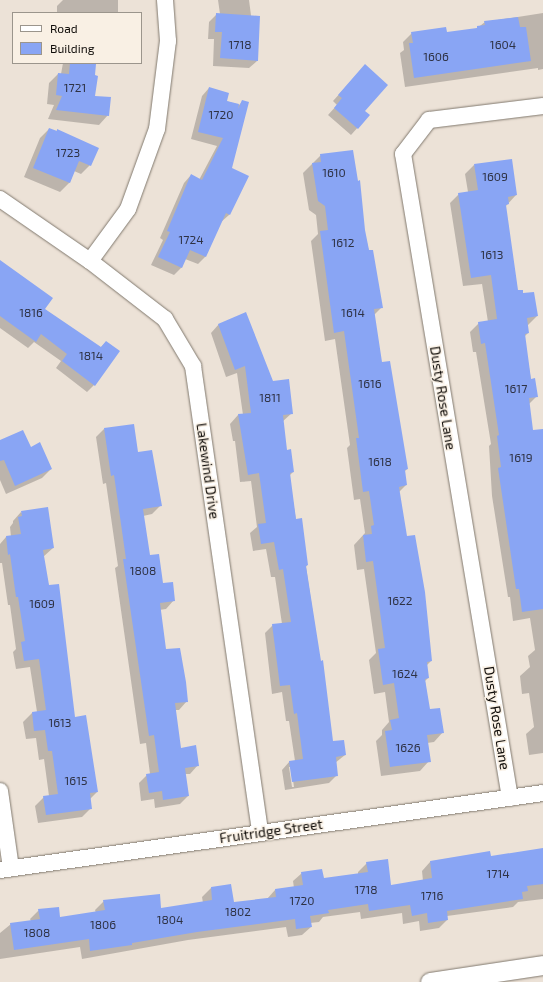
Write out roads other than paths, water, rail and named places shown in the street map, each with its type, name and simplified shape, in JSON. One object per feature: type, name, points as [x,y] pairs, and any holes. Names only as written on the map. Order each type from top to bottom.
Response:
[{"type":"street","points":[[90,262],[128,210],[157,129],[168,41],[165,0]]},
{"type":"street","name":"Dusty Rose Lane","points":[[510,798],[403,154],[428,120],[543,106]]},
{"type":"street","name":"Lakewind Drive","points":[[0,199],[90,262],[165,319],[193,366],[260,832]]},
{"type":"street","points":[[0,791],[6,869]]},
{"type":"street","name":"Fruitridge Street","points":[[6,869],[543,793]]},
{"type":"street","points":[[431,982],[543,965]]}]
